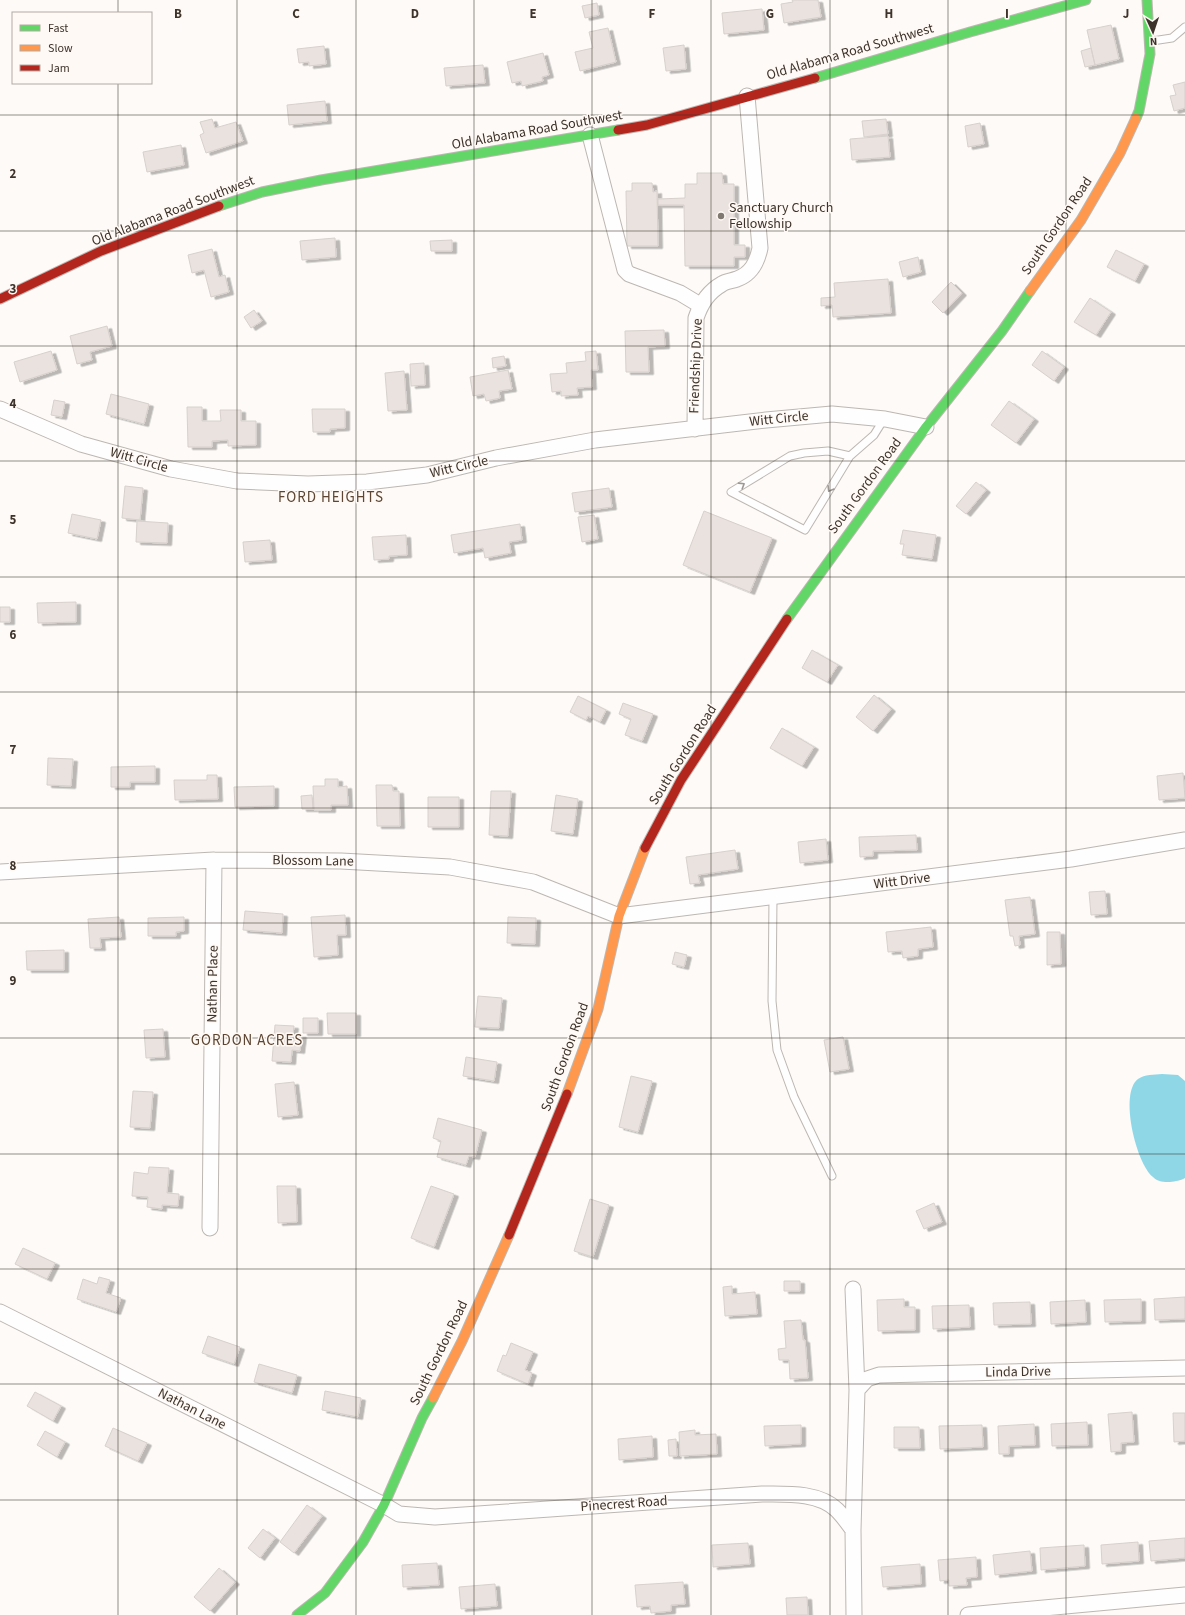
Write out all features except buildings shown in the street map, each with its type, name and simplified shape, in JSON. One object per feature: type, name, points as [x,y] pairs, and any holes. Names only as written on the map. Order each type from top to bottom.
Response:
[{"type":"street","name":"Old Alabama Road Southwest","points":[[0,299],[101,252],[203,211],[262,192],[321,180],[647,125],[845,70],[970,32],[1086,0]]},
{"type":"street","name":"South Gordon Road","points":[[297,1615],[325,1593],[363,1542],[384,1505],[422,1418],[462,1341],[515,1223],[557,1121],[598,1009],[619,916],[630,885],[646,845],[680,780],[800,600],[926,427],[1002,331],[1081,220],[1120,152],[1139,111],[1150,54],[1147,0]]},
{"type":"street","name":"Friendship Drive","points":[[695,429],[696,318],[700,305],[706,296],[722,283],[748,274],[758,258],[760,248],[747,96]]},
{"type":"street","points":[[590,135],[626,270],[629,274],[680,293],[700,305]]},
{"type":"street","name":"Witt Circle","points":[[0,409],[81,444],[172,469],[238,481],[308,484],[367,482],[427,475],[496,458],[595,440],[766,420],[832,414],[885,419],[926,427]]},
{"type":"street","name":"Witt Drive","points":[[619,916],[773,898],[1071,859],[1185,840]]},
{"type":"street","name":"Blossom Lane","points":[[0,872],[214,860],[341,861],[450,867],[533,882],[619,916]]},
{"type":"street","name":"Nathan Place","points":[[210,1228],[214,860]]},
{"type":"street","points":[[852,1289],[857,1390],[853,1530],[854,1615]]},
{"type":"street","name":"Nathan Lane","points":[[0,1312],[384,1505]]},
{"type":"street","name":"Linda Drive","points":[[857,1390],[866,1379],[879,1375],[1185,1368]]},
{"type":"street","name":"Pinecrest Road","points":[[384,1505],[399,1514],[435,1517],[762,1494],[789,1494],[819,1498],[836,1509],[853,1530]]},
{"type":"street","points":[[968,1615],[1185,1595]]},
{"type":"lane","points":[[1149,41],[1172,38],[1185,27]]},
{"type":"lane","points":[[850,456],[828,451],[790,456],[731,492],[805,530],[850,456],[874,435],[885,419]]},
{"type":"lane","points":[[773,898],[772,1001],[777,1050],[794,1097],[832,1176]]},
{"type":"water","points":[[1147,1075],[1178,1075],[1185,1081],[1185,1178],[1170,1182],[1157,1180],[1147,1169],[1136,1144],[1130,1112],[1132,1087],[1138,1079]]},
{"type":"traffic: fast","points":[[815,78],[970,32],[1086,0]]},
{"type":"traffic: fast","points":[[1136,118],[1139,111],[1150,54],[1147,0]]},
{"type":"traffic: fast","points":[[219,206],[262,192],[321,180],[618,130]]},
{"type":"traffic: fast","points":[[787,619],[926,427],[1002,331],[1030,291]]},
{"type":"traffic: fast","points":[[297,1615],[325,1593],[363,1542],[384,1505],[422,1418],[433,1398]]},
{"type":"traffic: slow","points":[[1030,291],[1081,220],[1120,153],[1136,118]]},
{"type":"traffic: slow","points":[[567,1094],[598,1009],[619,916],[645,848]]},
{"type":"traffic: slow","points":[[433,1398],[462,1341],[509,1235]]},
{"type":"traffic: jam","points":[[618,130],[647,125],[815,78]]},
{"type":"traffic: jam","points":[[0,299],[101,251],[219,206]]},
{"type":"traffic: jam","points":[[645,848],[681,780],[787,619]]},
{"type":"traffic: jam","points":[[509,1235],[567,1094]]},
{"type":"place","name":"Sanctuary Church Fellowship","points":[[721,216]]},
{"type":"district","name":"FORD HEIGHTS","points":[[331,497]]},
{"type":"district","name":"GORDON ACRES","points":[[247,1040]]}]
